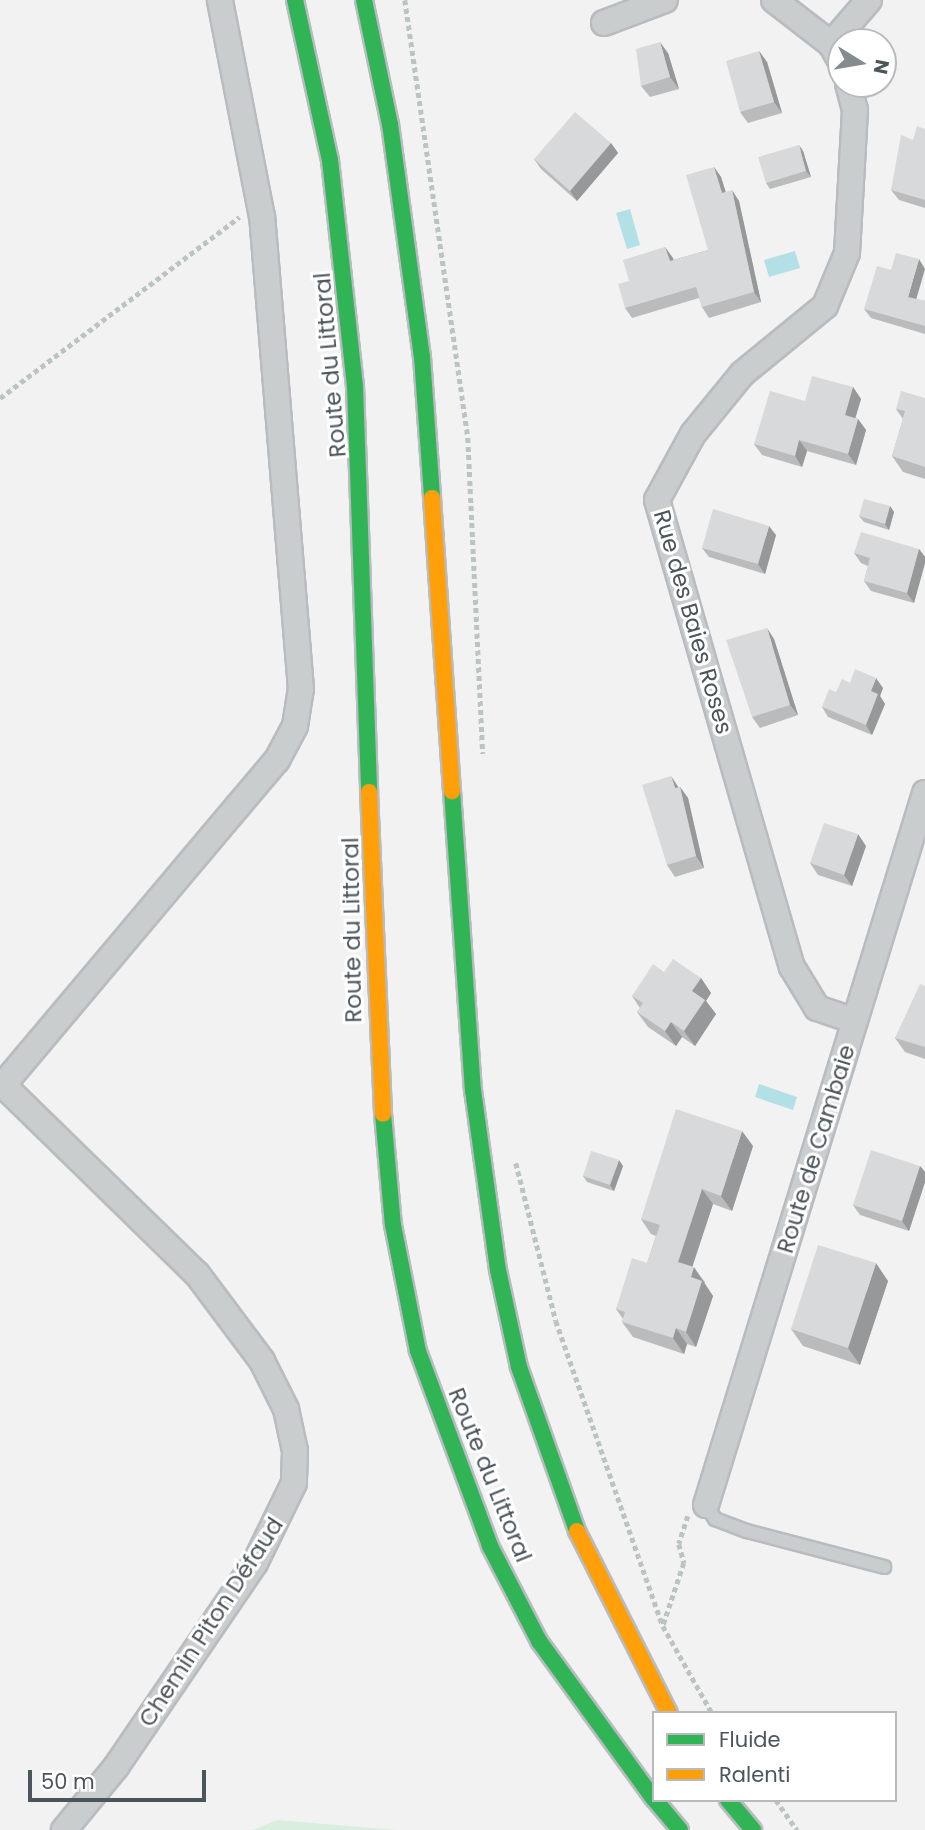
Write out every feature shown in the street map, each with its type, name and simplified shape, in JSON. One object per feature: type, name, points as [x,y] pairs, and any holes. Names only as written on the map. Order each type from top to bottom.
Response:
[{"type":"highway","name":"Route du Littoral","points":[[295,0],[330,160],[355,386],[377,1041],[393,1225],[418,1351],[490,1546],[539,1641],[652,1797]]},
{"type":"highway","points":[[364,0],[406,222],[441,634],[473,1090],[509,1318],[536,1419],[587,1559],[668,1711]]},
{"type":"highway","name":"Route du Littoral","points":[[656,1802],[680,1830]]},
{"type":"highway","points":[[730,1802],[753,1830]]},
{"type":"street","points":[[1,1083],[277,760],[295,726],[302,689],[259,201],[220,0]]},
{"type":"street","points":[[604,23],[665,0]]},
{"type":"street","points":[[774,0],[827,45]]},
{"type":"street","points":[[852,28],[869,0]]},
{"type":"street","name":"Rue des Baies Roses","points":[[852,98],[855,110],[847,253],[825,306],[741,374],[693,434],[657,500],[792,967],[817,1008],[855,1021]]},
{"type":"street","name":"Route de Cambaie","points":[[706,1505],[925,793]]},
{"type":"street","name":"Chemin Piton Défaud","points":[[1,1083],[197,1274],[262,1360],[286,1409],[295,1451],[294,1483],[255,1563],[116,1767],[64,1830]]},
{"type":"lane","points":[[706,1505],[715,1519],[736,1527],[884,1567]]},
{"type":"path","points":[[405,0],[468,438],[483,758]]},
{"type":"path","points":[[0,398],[259,201]]},
{"type":"path","points":[[514,1154],[556,1321],[663,1626],[711,1711]]},
{"type":"path","points":[[663,1626],[684,1563],[678,1544],[689,1515],[706,1505]]},
{"type":"path","points":[[777,1802],[797,1830]]},
{"type":"green space","points":[[278,1820],[396,1830],[252,1830]]},
{"type":"water","points":[[630,209],[640,245],[627,249],[616,213]]},
{"type":"water","points":[[795,251],[800,268],[769,277],[764,260]]},
{"type":"water","points":[[759,1084],[797,1097],[793,1110],[755,1097]]},
{"type":"building","points":[[660,42],[670,77],[641,86],[636,49]]},
{"type":"building","points":[[759,51],[774,102],[740,112],[726,61]]},
{"type":"building","points":[[575,112],[611,143],[570,191],[534,159]]},
{"type":"building","points":[[917,126],[925,129],[925,200],[891,190],[901,135],[913,140]]},
{"type":"building","points":[[799,145],[806,171],[766,183],[758,157]]},
{"type":"building","points":[[714,167],[722,193],[732,190],[754,292],[702,307],[696,287],[625,308],[618,284],[629,281],[623,260],[665,247],[670,261],[708,250],[686,175]]},
{"type":"building","points":[[896,253],[919,259],[908,297],[925,301],[925,326],[864,309],[877,266],[891,270]]},
{"type":"building","points":[[812,376],[853,387],[845,415],[858,419],[848,454],[799,440],[795,456],[754,444],[770,391],[805,401]]},
{"type":"building","points":[[901,391],[925,398],[925,467],[892,456],[905,411],[896,409]]},
{"type":"building","points":[[864,499],[890,506],[885,524],[859,516]]},
{"type":"building","points":[[713,509],[769,526],[758,564],[702,548]]},
{"type":"building","points":[[861,532],[919,549],[907,593],[864,581],[870,558],[854,553]]},
{"type":"building","points":[[767,628],[790,705],[752,717],[726,640]]},
{"type":"building","points":[[855,669],[876,678],[871,691],[878,694],[866,725],[822,707],[829,689],[836,692],[842,679],[850,683]]},
{"type":"building","points":[[671,776],[675,788],[680,787],[696,856],[667,865],[642,785]]},
{"type":"building","points":[[824,823],[858,834],[844,875],[810,863]]},
{"type":"building","points":[[673,959],[701,978],[692,991],[705,1000],[684,1031],[671,1022],[665,1031],[637,1012],[643,1003],[632,996],[653,964],[664,972]]},
{"type":"building","points":[[920,984],[925,986],[925,1047],[895,1038]]},
{"type":"building","points":[[676,1109],[742,1131],[721,1196],[702,1189],[678,1262],[694,1267],[691,1277],[702,1281],[686,1332],[676,1328],[673,1338],[622,1322],[625,1312],[616,1309],[632,1258],[647,1263],[660,1225],[641,1219]]},
{"type":"building","points":[[871,1150],[920,1166],[902,1221],[853,1205]]},
{"type":"building","points":[[591,1151],[619,1160],[610,1185],[583,1176]]},
{"type":"building","points":[[818,1245],[876,1263],[848,1348],[791,1329]]},
{"type":"traffic: fast","points":[[295,0],[330,160],[355,386],[369,792]]},
{"type":"traffic: fast","points":[[364,0],[390,124],[422,357],[432,498]]},
{"type":"traffic: fast","points":[[452,791],[473,1090],[498,1270],[519,1367],[577,1531]]},
{"type":"traffic: fast","points":[[383,1114],[393,1225],[418,1351],[490,1546],[539,1641],[652,1796]]},
{"type":"traffic: fast","points":[[657,1802],[680,1830]]},
{"type":"traffic: fast","points":[[730,1802],[753,1830]]},
{"type":"traffic: slow","points":[[432,498],[452,791]]},
{"type":"traffic: slow","points":[[369,792],[383,1114]]},
{"type":"traffic: slow","points":[[577,1531],[668,1711]]}]
